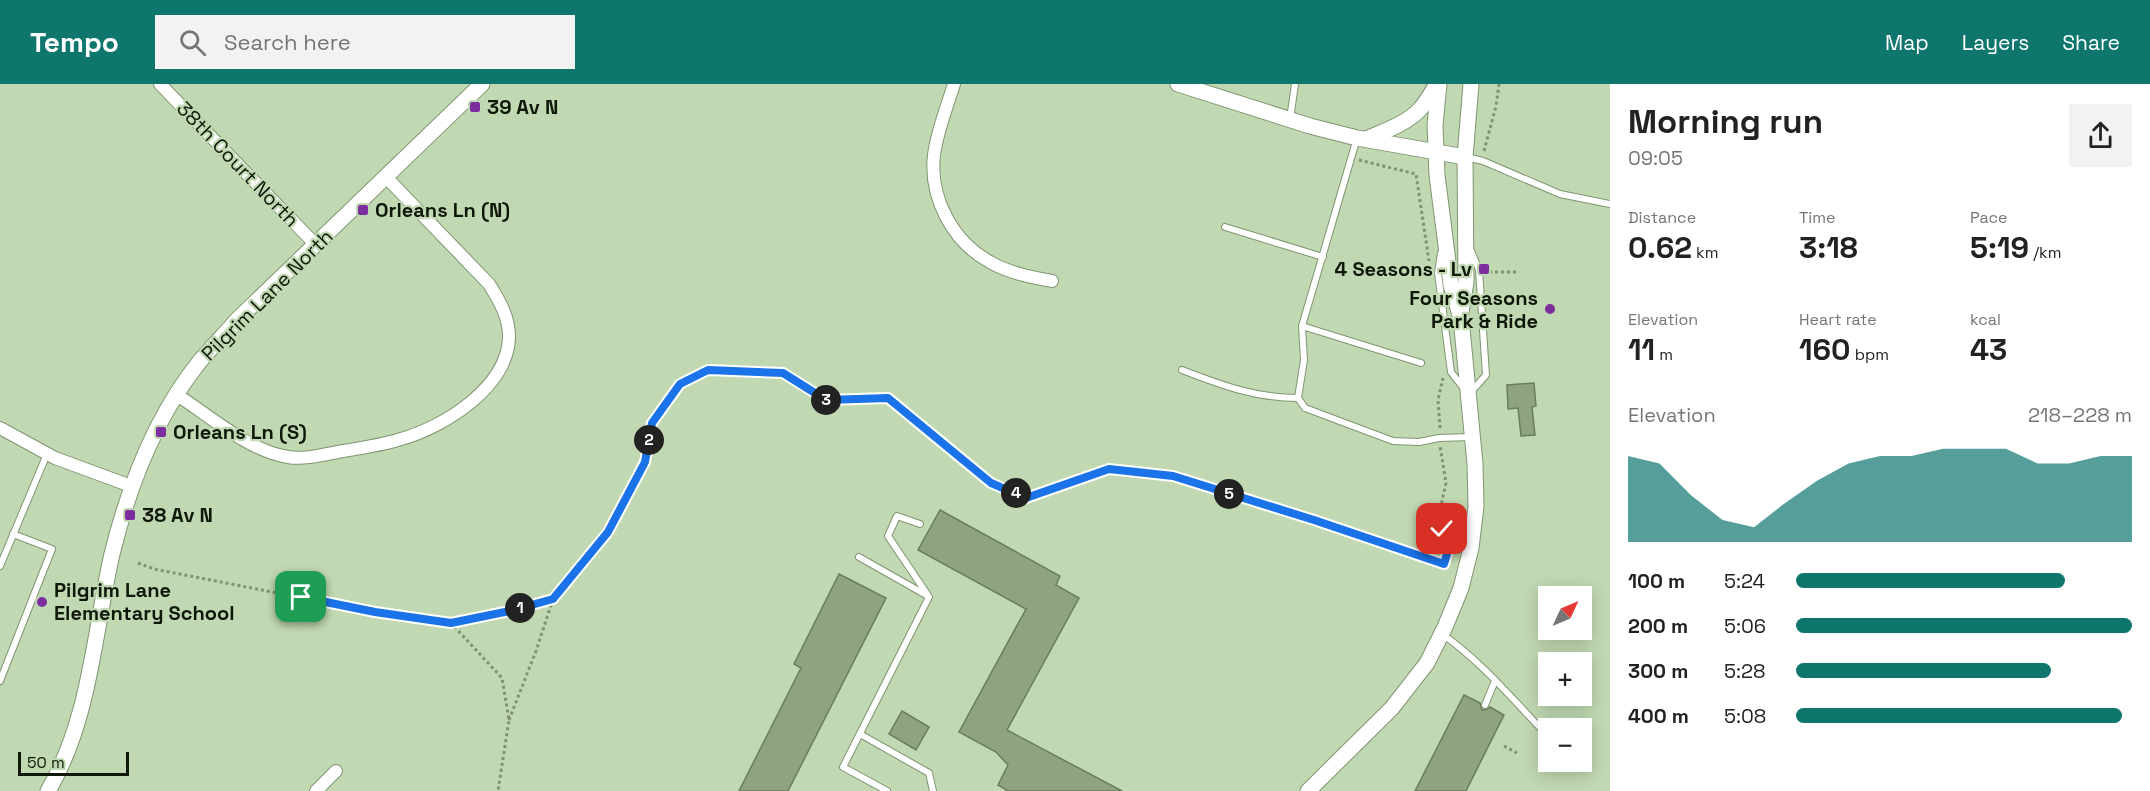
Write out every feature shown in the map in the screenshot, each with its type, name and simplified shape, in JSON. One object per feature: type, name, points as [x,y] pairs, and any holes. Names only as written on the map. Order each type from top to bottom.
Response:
[{"type":"street","name":"38th Court North","points":[[160,84],[316,244]]},
{"type":"street","name":"Pilgrim Lane North","points":[[48,791],[73,736],[87,681],[112,555],[131,486],[147,448],[177,395],[200,361],[237,320],[482,84]]},
{"type":"street","points":[[954,84],[934,157],[935,182],[942,207],[953,230],[969,247],[990,262],[1013,272],[1052,281]]},
{"type":"street","points":[[1179,84],[1290,120],[1361,138],[1465,157]]},
{"type":"street","points":[[1361,138],[1388,129],[1413,115],[1438,84]]},
{"type":"street","points":[[1438,84],[1435,152],[1450,285],[1461,318]]},
{"type":"street","points":[[1308,791],[1392,708],[1427,663],[1461,588],[1471,548],[1476,506],[1473,437],[1461,318],[1466,282],[1465,157],[1471,84]]},
{"type":"street","points":[[177,395],[248,442],[269,453],[291,458],[372,447],[403,439],[432,428],[459,411],[484,390],[497,375],[505,357],[509,339],[507,318],[500,301],[489,284],[386,177]]},
{"type":"street","points":[[0,428],[46,454],[131,486]]},
{"type":"street","points":[[316,791],[336,771]]},
{"type":"lane","points":[[1290,120],[1295,84]]},
{"type":"lane","points":[[1361,138],[1352,158],[1302,326],[1304,360],[1298,398],[1305,408],[1394,441],[1419,442],[1440,438],[1473,437]]},
{"type":"lane","points":[[1465,157],[1483,161],[1560,194],[1610,204]]},
{"type":"lane","points":[[1225,227],[1323,257]]},
{"type":"lane","points":[[1444,236],[1438,273],[1451,372],[1468,395],[1486,375],[1479,270],[1466,239]]},
{"type":"lane","points":[[1302,326],[1421,363]]},
{"type":"lane","points":[[1182,370],[1230,389],[1273,398],[1298,398]]},
{"type":"lane","points":[[0,566],[46,454]]},
{"type":"lane","points":[[920,524],[897,516],[888,536],[929,597]]},
{"type":"lane","points":[[0,681],[52,549],[13,534]]},
{"type":"lane","points":[[860,557],[929,597]]},
{"type":"lane","points":[[887,791],[843,767],[929,597]]},
{"type":"lane","points":[[1442,633],[1460,646],[1538,726]]},
{"type":"lane","points":[[1485,705],[1495,681]]},
{"type":"lane","points":[[860,734],[929,773],[933,791]]},
{"type":"path","points":[[1483,161],[1499,84]]},
{"type":"path","points":[[1352,158],[1416,174],[1429,263]]},
{"type":"path","points":[[1487,272],[1517,272]]},
{"type":"path","points":[[498,791],[509,720],[553,599],[608,532],[645,462],[652,423],[680,384],[708,370],[783,373],[826,400],[888,398],[991,483],[1026,498],[1109,469],[1173,476],[1444,564],[1447,554],[1442,529],[1441,506],[1446,483],[1438,400],[1443,376]]},
{"type":"path","points":[[138,562],[154,569],[363,609],[451,623],[510,611],[553,599]]},
{"type":"path","points":[[451,623],[502,678],[509,720]]},
{"type":"path","points":[[1504,746],[1517,753]]},
{"type":"building","points":[[1534,383],[1536,406],[1532,407],[1535,435],[1521,436],[1518,408],[1508,409],[1507,385]]},
{"type":"building","points":[[940,510],[1060,576],[1056,585],[1079,598],[1007,730],[1122,791],[1008,791],[998,785],[1008,765],[996,752],[959,732],[1026,609],[918,550]]},
{"type":"building","points":[[839,574],[886,598],[788,791],[739,791],[801,668],[794,664]]},
{"type":"building","points":[[1464,695],[1480,703],[1482,710],[1490,707],[1504,715],[1466,791],[1415,791]]},
{"type":"building","points":[[902,711],[929,727],[916,750],[889,734]]},
{"type":"place","name":"39 Av N","points":[[475,107]]},
{"type":"place","name":"Orleans Ln (N)","points":[[363,210]]},
{"type":"place","name":"4 Seasons - Lv","points":[[1484,269]]},
{"type":"place","name":"Four Seasons Park & Ride","points":[[1550,309]]},
{"type":"place","name":"Orleans Ln (S)","points":[[161,432]]},
{"type":"place","name":"38 Av N","points":[[130,515]]},
{"type":"place","name":"Pilgrim Lane Elementary School","points":[[42,602]]},
{"type":"route","points":[[301,597],[375,612],[451,623],[510,611],[553,599],[608,532],[645,462],[652,423],[680,384],[708,370],[783,373],[826,400],[888,398],[991,483],[1026,498],[1109,469],[1173,476],[1444,564],[1447,554],[1442,529]]}]
